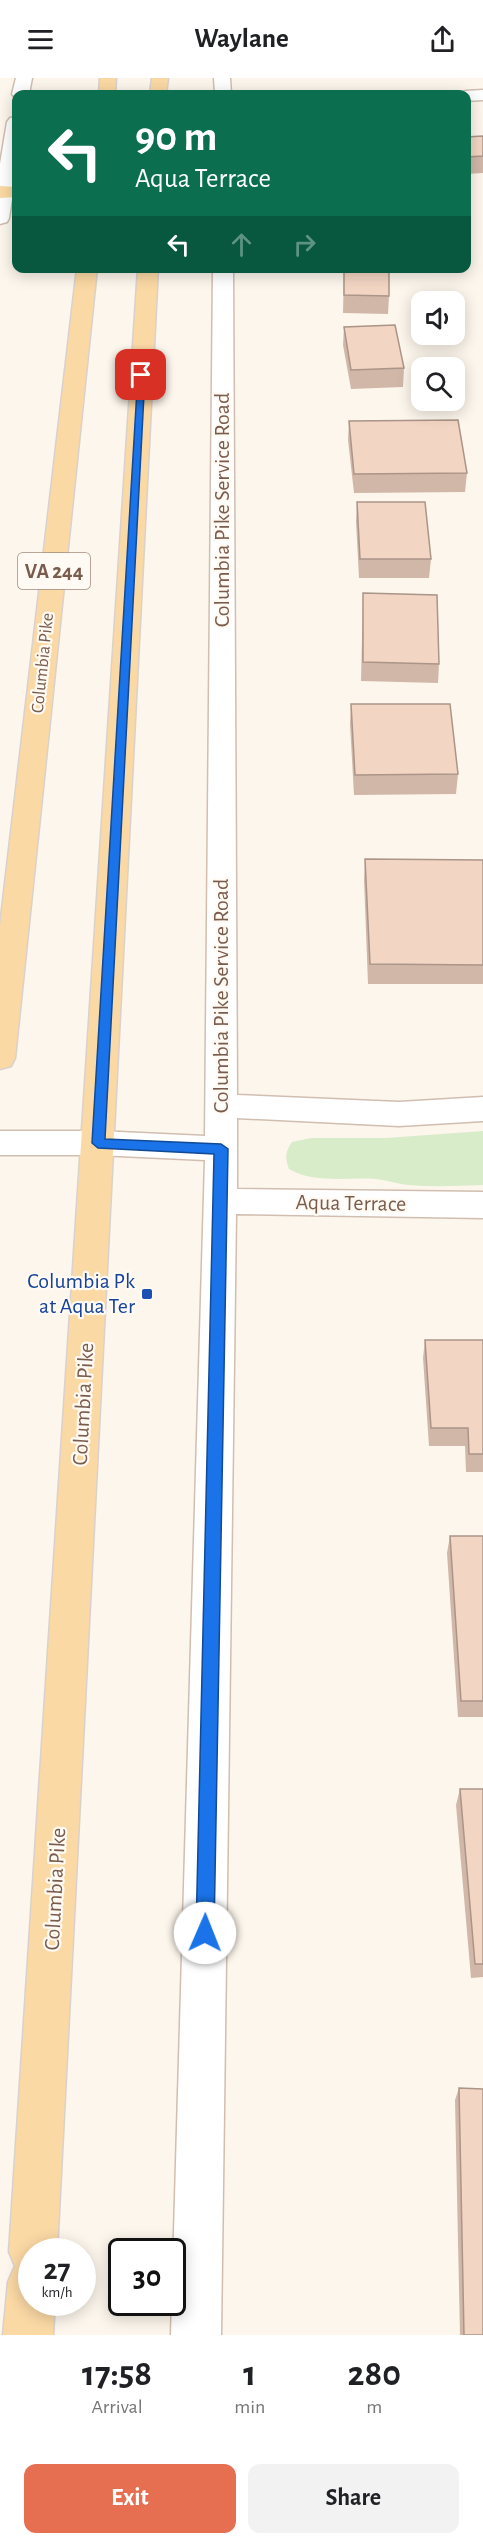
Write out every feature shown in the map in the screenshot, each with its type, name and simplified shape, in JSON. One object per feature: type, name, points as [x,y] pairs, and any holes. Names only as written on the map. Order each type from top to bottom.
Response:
[{"type":"main road","name":"Columbia Pike","points":[[0,1058],[86,273]]},
{"type":"main road","name":"Columbia Pike","points":[[34,2238],[148,273]]},
{"type":"street","points":[[0,218],[7,192],[12,154]]},
{"type":"street","name":"Columbia Pike Service Road","points":[[196,2335],[221,1149],[223,273]]},
{"type":"street","points":[[221,1106],[399,1114],[483,1109]]},
{"type":"street","points":[[0,1143],[98,1143],[221,1149]]},
{"type":"street","name":"Aqua Terrace","points":[[220,1201],[483,1205]]},
{"type":"green space","points":[[483,1131],[483,1185],[417,1186],[376,1179],[310,1177],[289,1169],[286,1155],[292,1142],[311,1138],[386,1138]]},
{"type":"building","points":[[483,136],[483,156],[471,157],[471,137]]},
{"type":"building","points":[[344,273],[389,273],[389,296],[344,295]]},
{"type":"building","points":[[395,325],[404,368],[351,370],[344,327]]},
{"type":"building","points":[[458,420],[467,473],[354,474],[349,421]]},
{"type":"building","points":[[357,502],[425,502],[431,559],[360,559]]},
{"type":"building","points":[[363,593],[437,595],[439,664],[363,662]]},
{"type":"building","points":[[351,704],[450,704],[458,774],[355,775]]},
{"type":"building","points":[[365,859],[483,860],[483,965],[370,964]]},
{"type":"building","points":[[425,1340],[483,1340],[483,1454],[469,1454],[468,1428],[431,1428]]},
{"type":"building","points":[[450,1536],[483,1536],[483,1701],[461,1701]]},
{"type":"building","points":[[460,1789],[483,1789],[483,1964],[475,1964]]},
{"type":"building","points":[[459,2088],[483,2089],[483,2335],[464,2335]]},
{"type":"place","name":"Columbia Pk at Aqua Ter","points":[[147,1294]]},
{"type":"route","points":[[141,375],[122,753],[98,1143],[221,1149],[205,1933]]}]
